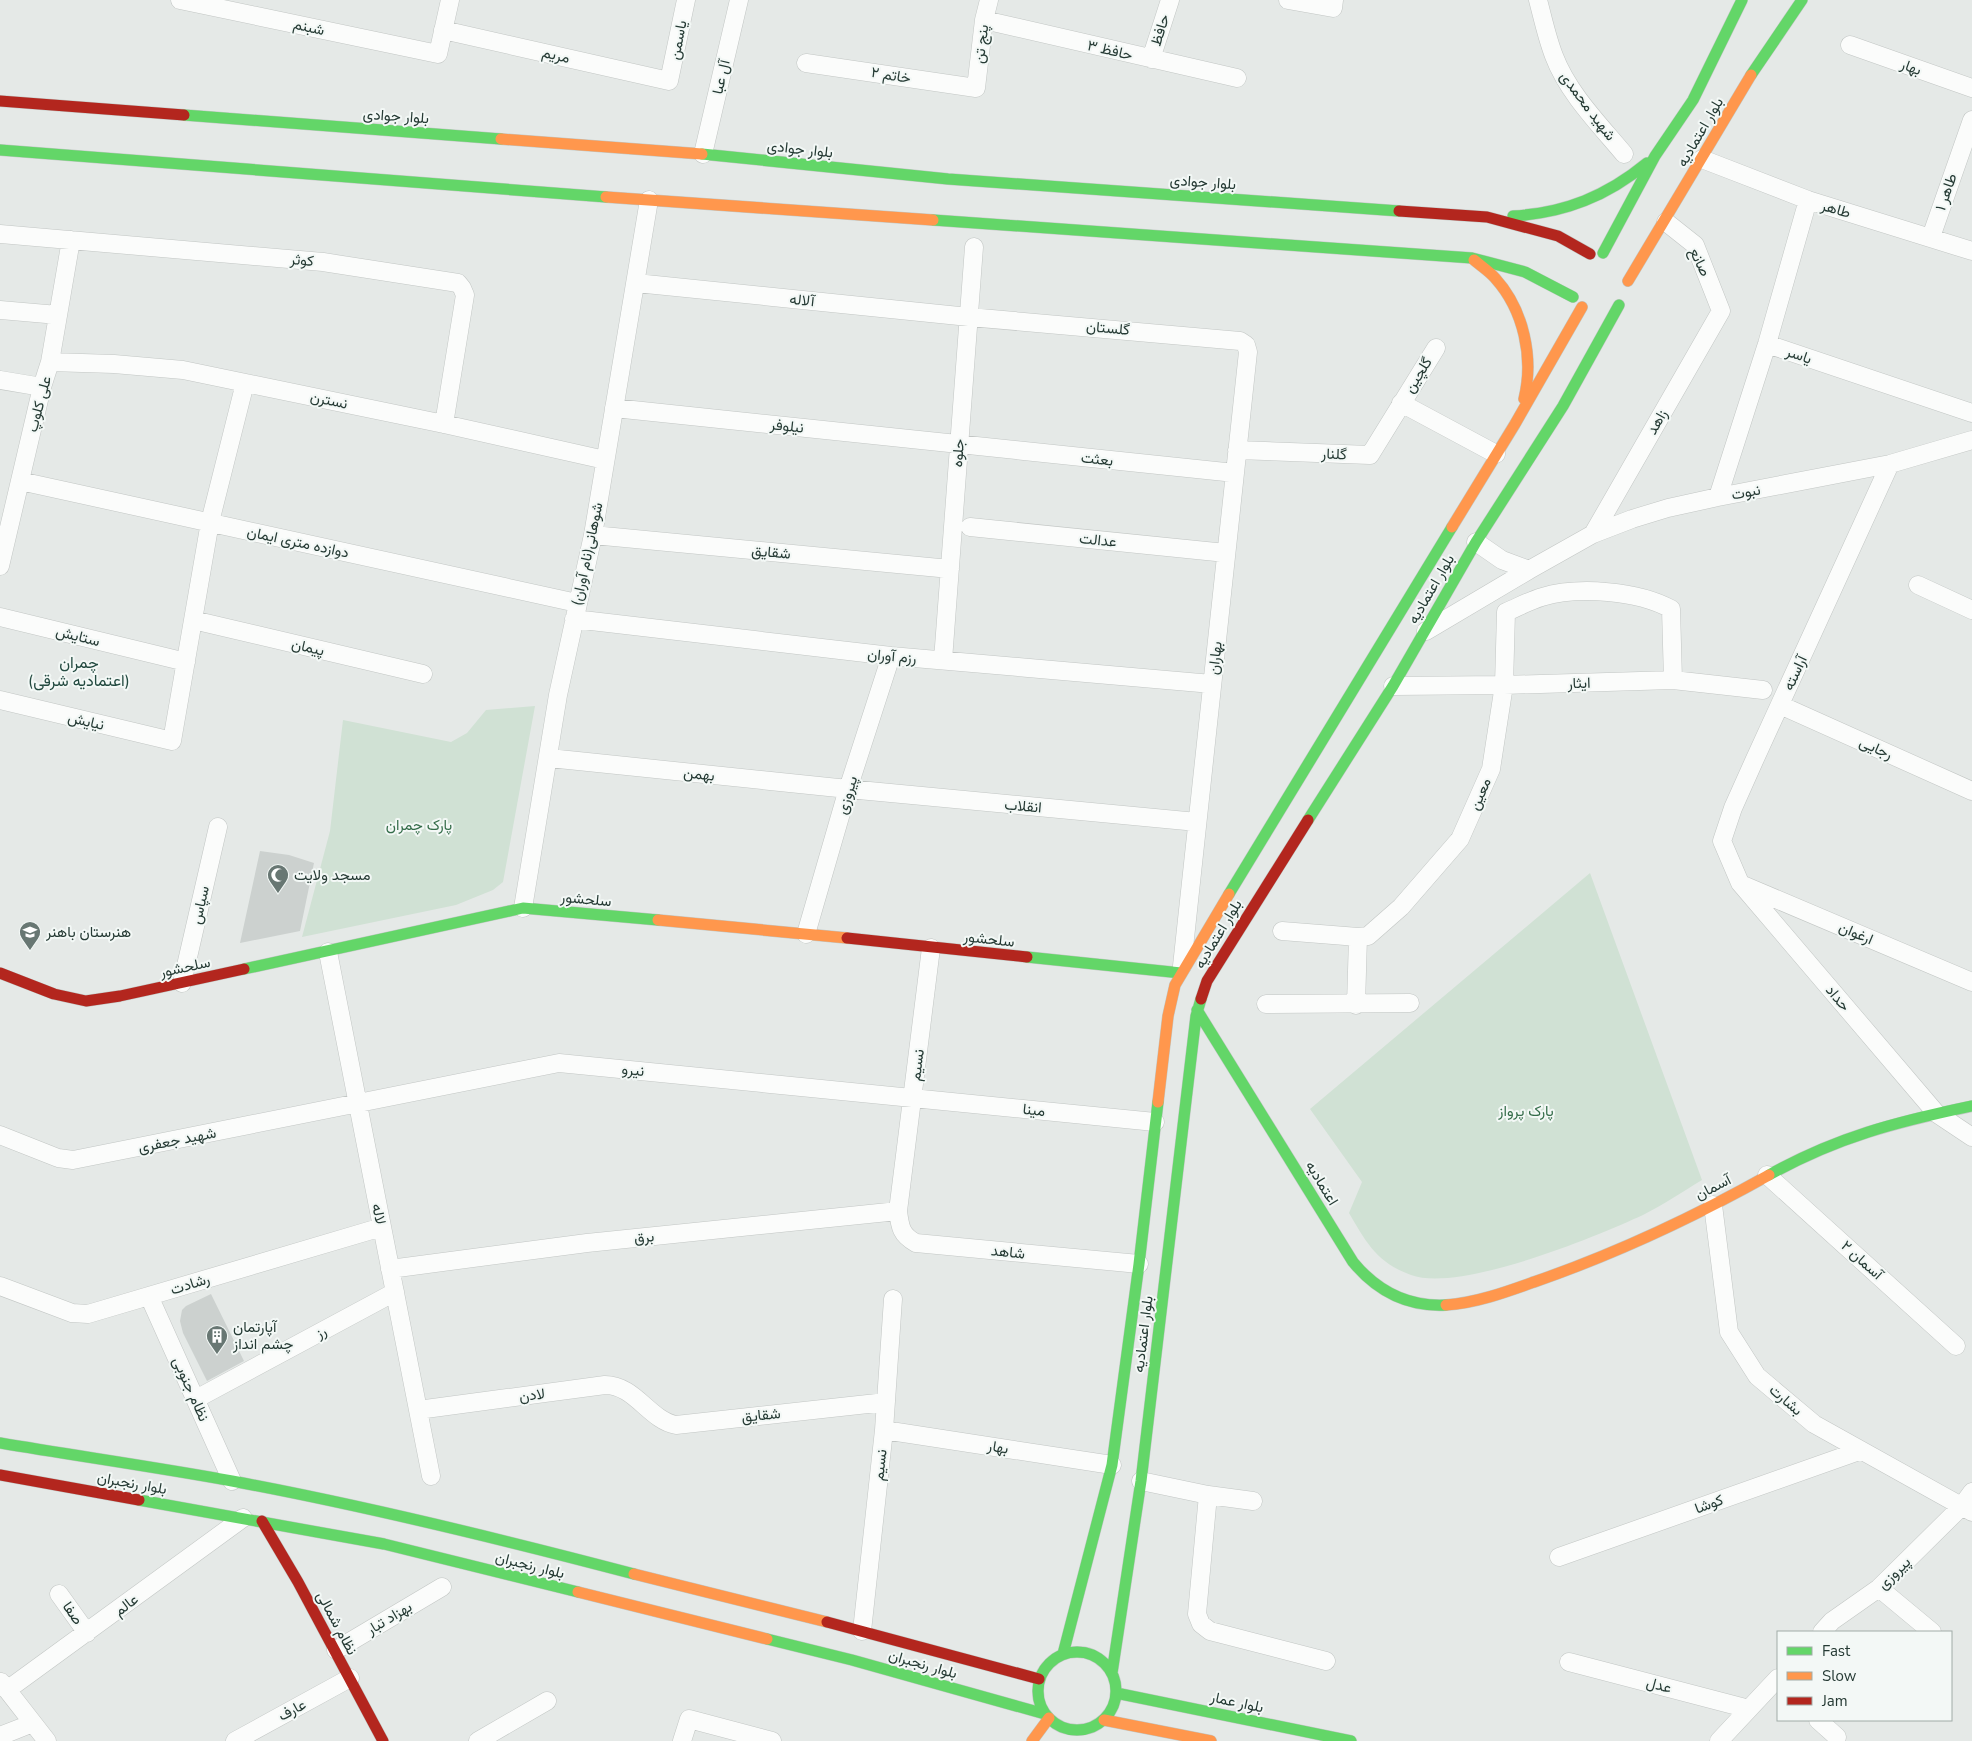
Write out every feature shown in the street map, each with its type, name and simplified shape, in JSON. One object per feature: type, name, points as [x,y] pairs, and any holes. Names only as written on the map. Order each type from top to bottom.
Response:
[{"type":"street","name":"شبنم","points":[[180,0],[239,6],[438,54],[443,30]]},
{"type":"street","points":[[443,30],[450,0]]},
{"type":"street","name":"یاسمن","points":[[669,81],[686,0]]},
{"type":"street","name":"آل عبا","points":[[703,154],[739,0]]},
{"type":"street","name":"پنج تن","points":[[976,88],[984,20],[989,0]]},
{"type":"street","name":"حافظ","points":[[1151,60],[1170,0]]},
{"type":"street","points":[[1288,0],[1333,8],[1334,0]]},
{"type":"street","name":"شهید محمدی","points":[[1538,0],[1554,56],[1563,76],[1577,97],[1624,154]]},
{"type":"street","name":"بلوار اعتمادیه","points":[[1604,253],[1655,156],[1693,100],[1742,0]]},
{"type":"street","name":"بلوار اعتمادیه","points":[[1112,1673],[1141,1481],[1197,1010],[1207,982],[1238,928],[1393,686],[1476,542],[1562,406],[1626,294],[1628,281],[1666,222],[1755,68],[1802,0]]},
{"type":"street","name":"حافظ ۳","points":[[984,20],[1151,60],[1237,78]]},
{"type":"street","name":"مریم","points":[[443,30],[669,81]]},
{"type":"street","name":"بهار","points":[[1850,45],[1972,88]]},
{"type":"street","name":"خاتم ۲","points":[[806,62],[976,88]]},
{"type":"street","name":"بلوار جوادی","points":[[0,101],[703,154],[948,183],[1487,217],[1558,236],[1590,254]]},
{"type":"street","name":"طاهر ۱","points":[[1931,237],[1972,120]]},
{"type":"street","points":[[0,150],[649,200],[947,216],[1472,258],[1525,272],[1573,297],[1582,307],[1597,312],[1607,311],[1619,305]]},
{"type":"street","points":[[1487,217],[1548,213],[1578,205],[1606,193],[1632,176],[1655,156]]},
{"type":"street","name":"طاهر","points":[[1702,158],[1808,200],[1972,251]]},
{"type":"street","name":"شوهانی(نام آوران)","points":[[523,908],[558,694],[593,535],[649,200]]},
{"type":"street","name":"یاسر","points":[[1808,200],[1767,344],[1972,413]]},
{"type":"street","name":"صانع","points":[[1666,222],[1695,245],[1721,310]]},
{"type":"street","name":"کوثر","points":[[0,234],[323,262],[458,284],[465,295],[444,424]]},
{"type":"street","name":"علی کلوپ","points":[[0,566],[42,387],[50,362],[70,240]]},
{"type":"street","name":"جلوه","points":[[943,660],[974,247]]},
{"type":"street","points":[[1579,260],[1590,254],[1604,253],[1616,258]]},
{"type":"street","points":[[1472,258],[1500,285],[1513,304],[1524,333],[1528,364],[1525,394],[1515,424]]},
{"type":"street","points":[[1625,268],[1628,281]]},
{"type":"street","name":"آلاله","points":[[636,283],[969,317]]},
{"type":"street","points":[[1569,284],[1573,297]]},
{"type":"street","name":"بلوار اعتمادیه","points":[[1063,1654],[1112,1464],[1139,1264],[1168,1016],[1181,972],[1515,424],[1582,307]]},
{"type":"street","points":[[0,310],[58,315]]},
{"type":"street","name":"زاهد","points":[[1593,534],[1721,310]]},
{"type":"street","name":"گلستان","points":[[969,317],[1194,336],[1240,341],[1246,345]]},
{"type":"street","points":[[1718,498],[1767,344]]},
{"type":"street","name":"بهاران","points":[[1181,972],[1248,352],[1246,345]]},
{"type":"street","name":"گلچین","points":[[1401,403],[1436,348]]},
{"type":"street","name":"نسترن","points":[[50,362],[114,364],[183,370],[444,424],[605,460]]},
{"type":"street","points":[[0,380],[42,387]]},
{"type":"street","points":[[186,662],[210,522],[245,383]]},
{"type":"street","points":[[1401,403],[1496,454]]},
{"type":"street","name":"گلنار","points":[[1237,450],[1370,455],[1401,403]]},
{"type":"street","name":"نیلوفر","points":[[614,408],[959,444]]},
{"type":"street","name":"نبوت","points":[[1424,633],[1593,534],[1650,513],[1890,464],[1972,440]]},
{"type":"street","name":"بعثت","points":[[959,444],[1235,473]]},
{"type":"street","name":"آراسته","points":[[1740,883],[1722,841],[1733,808],[1890,464]]},
{"type":"street","name":"دوازده متری ایمان","points":[[20,481],[210,522],[575,611]]},
{"type":"street","name":"عدالت","points":[[970,527],[1226,553]]},
{"type":"street","name":"شقایق","points":[[593,535],[950,569]]},
{"type":"street","points":[[1476,542],[1502,560],[1529,570]]},
{"type":"street","name":"معین","points":[[1358,937],[1368,936],[1401,907],[1460,839],[1491,769],[1504,685],[1507,584]]},
{"type":"street","points":[[1918,586],[1972,610]]},
{"type":"street","points":[[1506,612],[1543,596],[1562,592],[1630,595],[1658,602],[1671,609],[1673,680]]},
{"type":"street","name":"رزم آوران","points":[[575,611],[891,656],[1212,684]]},
{"type":"street","name":"ستایش","points":[[0,617],[186,662]]},
{"type":"street","name":"پیمان","points":[[193,620],[423,674]]},
{"type":"street","name":"پیروزی","points":[[806,934],[848,789],[891,656]]},
{"type":"street","name":"نیایش","points":[[0,700],[172,741],[186,662]]},
{"type":"street","name":"ایثار","points":[[1393,686],[1673,680],[1763,690]]},
{"type":"street","name":"رجایی","points":[[1780,706],[1972,791]]},
{"type":"street","name":"بهمن","points":[[548,758],[848,789]]},
{"type":"street","name":"انقلاب","points":[[848,789],[1197,822]]},
{"type":"street","name":"سپاس","points":[[182,983],[218,827]]},
{"type":"street","name":"ارغوان","points":[[1740,883],[1972,982]]},
{"type":"street","name":"حداد","points":[[1740,883],[1936,1113],[1972,1137]]},
{"type":"street","name":"سلحشور","points":[[0,973],[54,994],[86,1001],[120,996],[328,952],[523,908],[806,934],[1181,972]]},
{"type":"street","points":[[1282,931],[1358,937],[1356,1005]]},
{"type":"street","name":"نسیم","points":[[898,1211],[931,948]]},
{"type":"street","name":"لاله","points":[[328,952],[431,1476]]},
{"type":"street","points":[[1266,1004],[1356,1005],[1410,1003]]},
{"type":"street","name":"اعتمادیه","points":[[1197,1010],[1359,1270],[1381,1289],[1406,1301],[1437,1305],[1468,1301]]},
{"type":"street","name":"نیرو","points":[[357,1104],[559,1063],[912,1098]]},
{"type":"street","name":"مینا","points":[[912,1098],[1156,1122]]},
{"type":"street","name":"شهید جعفری","points":[[0,1135],[58,1158],[73,1160],[357,1104]]},
{"type":"street","name":"آسمان","points":[[1468,1301],[1511,1289],[1588,1262],[1714,1205],[1795,1160],[1848,1137],[1872,1128],[1972,1106]]},
{"type":"street","name":"آسمان ۲","points":[[1767,1175],[1956,1346]]},
{"type":"street","name":"بشارت","points":[[1714,1205],[1729,1332],[1758,1376],[1814,1424],[1859,1451],[1967,1509]]},
{"type":"street","name":"شاهد","points":[[898,1211],[901,1230],[907,1238],[916,1243],[1139,1264]]},
{"type":"street","name":"برق","points":[[390,1269],[587,1243],[898,1211]]},
{"type":"street","name":"رشادت","points":[[0,1286],[52,1306],[80,1314],[106,1310],[382,1227]]},
{"type":"street","name":"رز","points":[[196,1399],[394,1292]]},
{"type":"street","name":"نظام جنوبی","points":[[149,1296],[232,1481]]},
{"type":"street","name":"نسیم","points":[[862,1631],[884,1430],[893,1298]]},
{"type":"street","name":"لادن","points":[[418,1410],[605,1385],[622,1390],[643,1403]]},
{"type":"street","name":"شقایق","points":[[643,1403],[662,1419],[676,1424],[886,1402]]},
{"type":"street","name":"بهار","points":[[884,1430],[1112,1464]]},
{"type":"street","name":"بلوار رنجبران","points":[[0,1443],[232,1481],[359,1507],[523,1545],[862,1631],[1040,1679]]},
{"type":"street","name":"کوشا","points":[[1559,1557],[1859,1451]]},
{"type":"street","name":"بلوار رنجبران","points":[[0,1475],[384,1544],[852,1660],[1047,1716]]},
{"type":"street","points":[[1141,1481],[1208,1495],[1253,1501]]},
{"type":"street","name":"پیروزی","points":[[1823,1631],[1832,1621],[1879,1588],[1967,1509],[1972,1492]]},
{"type":"street","points":[[1208,1495],[1197,1614],[1202,1624],[1210,1631],[1326,1662]]},
{"type":"street","name":"عالم","points":[[3,1686],[87,1633],[243,1518]]},
{"type":"street","name":"نظام شمالی","points":[[262,1521],[336,1650],[383,1741]]},
{"type":"street","name":"بهزاد تبار","points":[[336,1650],[442,1587]]},
{"type":"street","points":[[1879,1588],[1931,1631]]},
{"type":"street","name":"صفا","points":[[60,1594],[87,1633]]},
{"type":"street","points":[[1074,1651],[1092,1655],[1104,1662],[1112,1673],[1116,1683],[1116,1693],[1113,1707],[1104,1720],[1094,1726],[1078,1730],[1062,1727],[1047,1716],[1038,1697],[1040,1679],[1048,1664],[1063,1654],[1074,1651]]},
{"type":"street","name":"عدل","points":[[1569,1662],[1749,1709]]},
{"type":"street","name":"عارف","points":[[235,1741],[350,1678]]},
{"type":"street","points":[[1719,1741],[1777,1681]]},
{"type":"street","points":[[3,1686],[47,1741]]},
{"type":"street","name":"بلوار عمار","points":[[1116,1693],[1351,1741]]},
{"type":"street","points":[[478,1741],[547,1701]]},
{"type":"street","points":[[1032,1741],[1047,1716]]},
{"type":"street","points":[[682,1741],[689,1719],[772,1741]]},
{"type":"street","points":[[1104,1720],[1211,1741]]},
{"type":"street","points":[[1819,1721],[1836,1737]]},
{"type":"street","points":[[0,1736],[33,1723]]},
{"type":"street","points":[[1070,1741],[1078,1730]]},
{"type":"green space","name":"پارک چمران","points":[[535,706],[503,882],[493,890],[456,905],[302,937],[330,831],[343,720],[451,742],[467,733],[486,710]]},
{"type":"green space","name":"پارک پرواز","points":[[1590,873],[1702,1180],[1643,1215],[1527,1260],[1493,1270],[1461,1276],[1433,1278],[1411,1275],[1399,1270],[1381,1258],[1367,1242],[1349,1213],[1362,1182],[1310,1109]]},
{"type":"building","points":[[260,851],[289,855],[314,863],[300,931],[240,943]]},
{"type":"building","name":"آپارتمان چشم انداز","points":[[211,1294],[244,1361],[207,1381],[183,1333],[180,1321],[182,1310],[186,1306]]},
{"type":"traffic: fast","points":[[1603,253],[1655,156],[1693,100],[1742,0]]},
{"type":"traffic: fast","points":[[1751,75],[1802,0]]},
{"type":"traffic: fast","points":[[184,115],[501,139]]},
{"type":"traffic: fast","points":[[0,150],[606,197]]},
{"type":"traffic: fast","points":[[702,154],[948,179],[1399,211]]},
{"type":"traffic: fast","points":[[1513,216],[1550,211],[1584,201],[1616,185],[1647,163]]},
{"type":"traffic: fast","points":[[933,220],[1472,258],[1525,272],[1573,297]]},
{"type":"traffic: fast","points":[[1308,820],[1393,686],[1476,542],[1563,406],[1619,305]]},
{"type":"traffic: fast","points":[[1229,894],[1452,527]]},
{"type":"traffic: fast","points":[[244,969],[523,908],[658,920]]},
{"type":"traffic: fast","points":[[1027,957],[1181,973]]},
{"type":"traffic: fast","points":[[1112,1673],[1141,1481],[1196,1016],[1201,999]]},
{"type":"traffic: fast","points":[[1197,1010],[1353,1262],[1372,1281],[1394,1295],[1419,1303],[1446,1305]]},
{"type":"traffic: fast","points":[[1063,1654],[1112,1465],[1139,1264],[1158,1102]]},
{"type":"traffic: fast","points":[[1769,1175],[1819,1150],[1867,1132],[1972,1106]]},
{"type":"traffic: fast","points":[[0,1443],[203,1476],[333,1501],[484,1536],[634,1574]]},
{"type":"traffic: fast","points":[[139,1500],[384,1544],[578,1592]]},
{"type":"traffic: fast","points":[[767,1639],[852,1660],[1045,1714]]},
{"type":"traffic: fast","points":[[1077,1652],[1092,1655],[1105,1663],[1113,1676],[1116,1691],[1113,1706],[1105,1719],[1092,1727],[1077,1730],[1062,1727],[1049,1719],[1041,1706],[1038,1691],[1041,1676],[1049,1663],[1062,1655],[1077,1652]]},
{"type":"traffic: fast","points":[[1116,1693],[1351,1741]]},
{"type":"traffic: slow","points":[[1628,281],[1751,75]]},
{"type":"traffic: slow","points":[[501,139],[702,154]]},
{"type":"traffic: slow","points":[[606,197],[933,220]]},
{"type":"traffic: slow","points":[[1474,260],[1493,275],[1505,291],[1520,320],[1527,351],[1528,367],[1524,399]]},
{"type":"traffic: slow","points":[[1452,527],[1515,424],[1582,307]]},
{"type":"traffic: slow","points":[[1158,1102],[1168,1016],[1175,985],[1229,894]]},
{"type":"traffic: slow","points":[[658,920],[847,938]]},
{"type":"traffic: slow","points":[[1446,1305],[1468,1302],[1502,1293],[1624,1247],[1712,1206],[1769,1175]]},
{"type":"traffic: slow","points":[[634,1574],[827,1622]]},
{"type":"traffic: slow","points":[[578,1592],[767,1639]]},
{"type":"traffic: slow","points":[[1032,1741],[1049,1718]]},
{"type":"traffic: slow","points":[[1104,1720],[1211,1741]]},
{"type":"traffic: jam","points":[[0,101],[184,115]]},
{"type":"traffic: jam","points":[[1399,211],[1487,217],[1558,236],[1590,254]]},
{"type":"traffic: jam","points":[[1201,999],[1207,981],[1308,820]]},
{"type":"traffic: jam","points":[[847,938],[1027,957]]},
{"type":"traffic: jam","points":[[0,973],[54,994],[86,1001],[120,996],[244,969]]},
{"type":"traffic: jam","points":[[0,1475],[139,1500]]},
{"type":"traffic: jam","points":[[262,1521],[298,1582],[383,1741]]},
{"type":"traffic: jam","points":[[827,1622],[1039,1679]]},
{"type":"place","name":"مسجد ولایت","points":[[278,894]]},
{"type":"place","name":"هنرستان باهنر","points":[[30,951]]},
{"type":"place","name":"آپارتمان چشم انداز","points":[[217,1355]]},
{"type":"district","name":"چمران (اعتمادیه شرقی)","points":[[79,672]]}]
